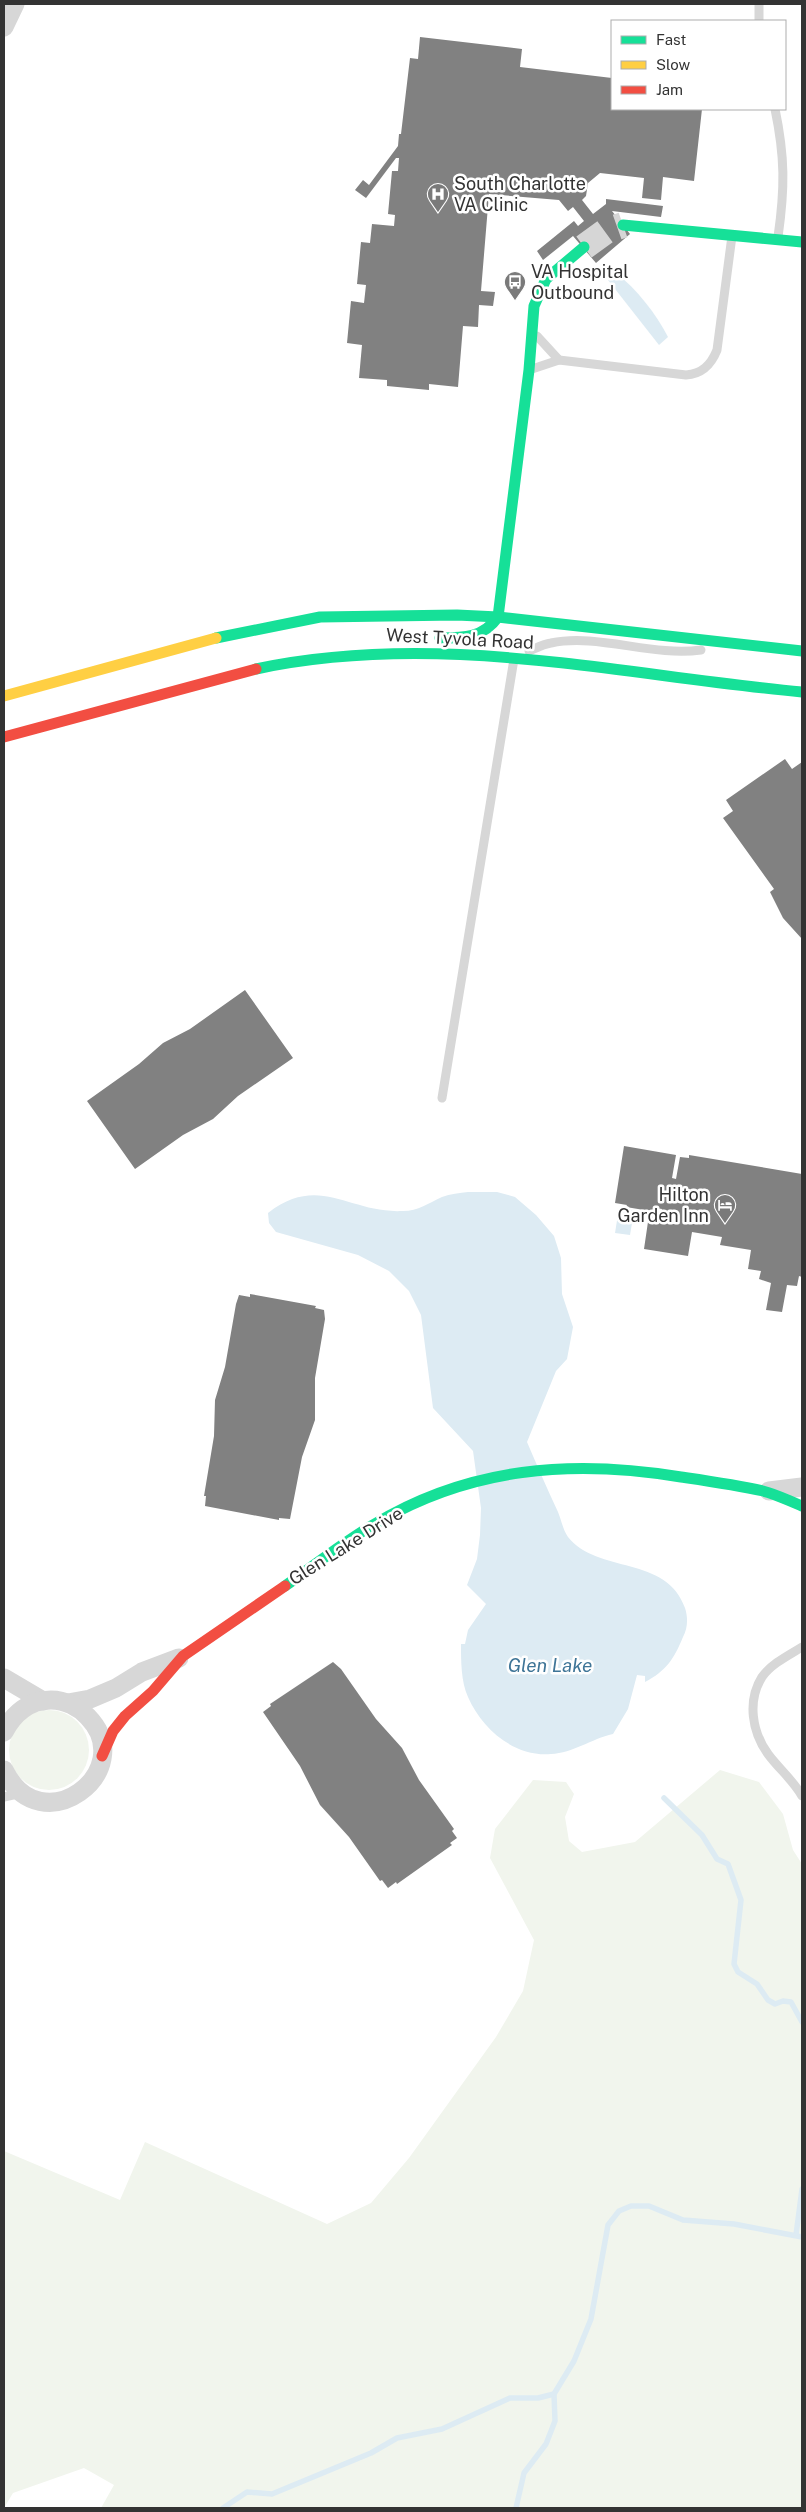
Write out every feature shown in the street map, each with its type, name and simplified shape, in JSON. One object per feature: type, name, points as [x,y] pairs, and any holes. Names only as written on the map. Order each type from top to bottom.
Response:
[{"type":"main road","points":[[623,225],[802,242]]},
{"type":"main road","points":[[431,638],[478,636],[488,630],[498,617],[529,370],[534,306],[541,287],[555,270],[584,247]]},
{"type":"main road","name":"West Tyvola Road","points":[[4,696],[169,649],[262,627],[320,617],[457,615],[498,617],[802,651]]},
{"type":"main road","points":[[324,657],[349,646]]},
{"type":"main road","name":"West Tyvola Road","points":[[4,737],[182,688],[265,668],[324,657],[380,652],[434,652],[514,657],[802,692]]},
{"type":"main road","name":"Glen Lake Drive","points":[[102,1756],[113,1731],[125,1716],[153,1691],[182,1656],[373,1525],[432,1496],[468,1483],[505,1475],[562,1467],[664,1474],[765,1491],[802,1506]]},
{"type":"street","points":[[4,27],[15,4]]},
{"type":"street","name":"Glen Lake Drive","points":[[765,1491],[802,1487]]},
{"type":"street","name":"Glen Lake Drive","points":[[68,1703],[90,1699],[116,1688],[142,1672],[182,1656]]},
{"type":"street","points":[[4,1678],[43,1701]]},
{"type":"street","points":[[4,1732],[10,1720],[22,1709],[43,1701],[52,1700],[68,1703],[82,1710],[93,1722],[101,1738],[102,1756],[98,1773],[88,1788],[73,1798],[56,1802],[38,1801],[13,1795],[4,1770]]},
{"type":"lane","points":[[759,4],[759,20]]},
{"type":"lane","points":[[775,110],[783,148],[785,181],[777,239]]},
{"type":"lane","points":[[529,370],[559,360],[686,375],[693,375],[708,366],[717,350],[732,234]]},
{"type":"lane","points":[[533,332],[559,360]]},
{"type":"lane","points":[[442,1098],[514,657],[550,643],[572,640],[683,653],[743,644]]},
{"type":"lane","points":[[802,1647],[773,1666],[763,1676],[757,1688],[753,1712],[754,1726],[759,1741],[797,1786],[802,1796]]},
{"type":"shaded area","points":[[41,1710],[57,1710],[78,1721],[89,1742],[89,1758],[78,1779],[57,1790],[41,1790],[27,1784],[15,1772],[9,1758],[9,1742],[15,1728],[27,1716]]},
{"type":"shaded area","points":[[720,1770],[759,1782],[783,1814],[793,1850],[802,1864],[802,2508],[101,2508],[114,2485],[84,2468],[13,2493],[4,2508],[4,2151],[120,2200],[145,2142],[327,2224],[371,2203],[409,2158],[496,2037],[523,1991],[534,1940],[490,1858],[495,1829],[533,1780],[566,1782],[574,1794],[565,1817],[569,1841],[582,1852],[635,1842]]},
{"type":"water","points":[[616,273],[639,294],[663,328],[668,337],[659,345],[608,280]]},
{"type":"water","name":"Glen Lake","points":[[468,1192],[497,1192],[515,1197],[536,1215],[554,1236],[561,1258],[562,1294],[573,1327],[567,1359],[556,1371],[527,1442],[566,1534],[581,1548],[596,1556],[648,1572],[663,1580],[676,1591],[687,1615],[685,1634],[676,1652],[664,1669],[645,1682],[645,1676],[637,1675],[628,1709],[613,1734],[559,1753],[537,1754],[524,1751],[501,1739],[474,1709],[464,1685],[461,1644],[465,1644],[468,1630],[486,1604],[467,1585],[477,1559],[481,1508],[473,1451],[433,1408],[421,1315],[409,1291],[389,1271],[358,1255],[276,1232],[269,1223],[268,1213],[287,1202],[303,1196],[335,1198],[366,1207],[408,1211],[445,1196]]},
{"type":"water","points":[[619,1208],[634,1211],[630,1235],[615,1233]]},
{"type":"building","name":"South Charlotte VA Clinic","points":[[420,37],[522,49],[520,67],[611,78],[611,110],[702,110],[694,181],[663,177],[661,200],[642,198],[644,178],[600,173],[588,183],[586,196],[582,200],[593,214],[606,204],[606,199],[663,206],[661,217],[612,211],[630,234],[596,263],[573,236],[543,260],[537,251],[574,221],[578,226],[584,221],[573,207],[568,211],[559,200],[489,194],[481,291],[495,292],[493,306],[479,305],[478,327],[463,326],[458,387],[429,384],[429,390],[387,386],[387,380],[359,378],[362,345],[347,343],[351,301],[364,303],[366,285],[357,284],[361,242],[370,243],[372,224],[394,226],[395,215],[388,214],[392,171],[398,171],[399,158],[396,158],[366,198],[355,190],[363,180],[369,185],[398,146],[410,58],[418,59]]},
{"type":"building","points":[[785,759],[792,769],[802,762],[802,939],[783,918],[770,892],[774,889],[723,818],[733,811],[726,800]]},
{"type":"building","points":[[245,990],[293,1058],[238,1096],[213,1119],[183,1135],[135,1169],[87,1101],[139,1064],[163,1043],[190,1029]]},
{"type":"building","name":"Hilton Garden Inn","points":[[624,1146],[676,1155],[672,1178],[676,1179],[680,1157],[689,1158],[689,1155],[802,1174],[802,1277],[799,1276],[797,1286],[787,1285],[782,1312],[766,1310],[771,1283],[759,1279],[761,1271],[748,1269],[751,1250],[720,1245],[722,1237],[692,1232],[688,1256],[644,1249],[649,1215],[661,1216],[662,1209],[656,1208],[656,1212],[626,1207],[627,1205],[615,1203]]},
{"type":"building","points":[[250,1294],[316,1306],[315,1308],[324,1310],[325,1319],[315,1378],[315,1420],[302,1457],[290,1519],[279,1518],[279,1520],[205,1506],[206,1496],[204,1496],[214,1436],[215,1400],[225,1367],[236,1304],[239,1295],[250,1297]]},
{"type":"building","points":[[333,1662],[341,1669],[376,1719],[402,1748],[419,1780],[454,1829],[452,1831],[457,1838],[450,1843],[452,1845],[397,1884],[396,1882],[388,1888],[382,1880],[380,1881],[349,1837],[320,1805],[300,1766],[263,1712],[271,1706],[270,1704]]},
{"type":"waterway","points":[[664,1798],[702,1835],[717,1859],[728,1864],[741,1900],[734,1964],[738,1972],[757,1984],[768,2000],[775,2004],[783,2001],[791,2002],[802,2022]]},
{"type":"waterway","points":[[796,2235],[802,2189]]},
{"type":"waterway","points":[[516,2508],[524,2473],[546,2444],[555,2421],[554,2394],[574,2361],[591,2319],[608,2225],[619,2211],[631,2206],[649,2206],[683,2220],[734,2224],[802,2237]]},
{"type":"waterway","points":[[223,2508],[247,2492],[272,2494],[371,2453],[397,2438],[442,2429],[510,2398],[538,2398],[554,2394]]},
{"type":"tunnel","points":[[584,247],[606,231],[623,225]]},
{"type":"traffic: fast","points":[[623,225],[802,242]]},
{"type":"traffic: fast","points":[[440,638],[465,637],[479,633],[498,617],[529,370],[534,306],[546,279],[584,247]]},
{"type":"traffic: fast","points":[[216,638],[320,617],[457,615],[498,617],[802,651]]},
{"type":"traffic: fast","points":[[256,669],[325,658],[393,654],[461,655],[597,667],[802,692]]},
{"type":"traffic: fast","points":[[285,1586],[362,1532],[409,1506],[446,1490],[522,1472],[561,1469],[640,1472],[763,1491],[802,1506]]},
{"type":"traffic: slow","points":[[4,696],[216,638]]},
{"type":"traffic: jam","points":[[4,737],[256,669]]},
{"type":"traffic: jam","points":[[102,1756],[113,1731],[125,1716],[153,1691],[183,1656],[285,1586]]},
{"type":"place","name":"South Charlotte VA Clinic","points":[[438,213]]},
{"type":"place","name":"VA Hospital Outbound","points":[[515,301]]},
{"type":"place","name":"Hilton Garden Inn","points":[[725,1224]]}]
